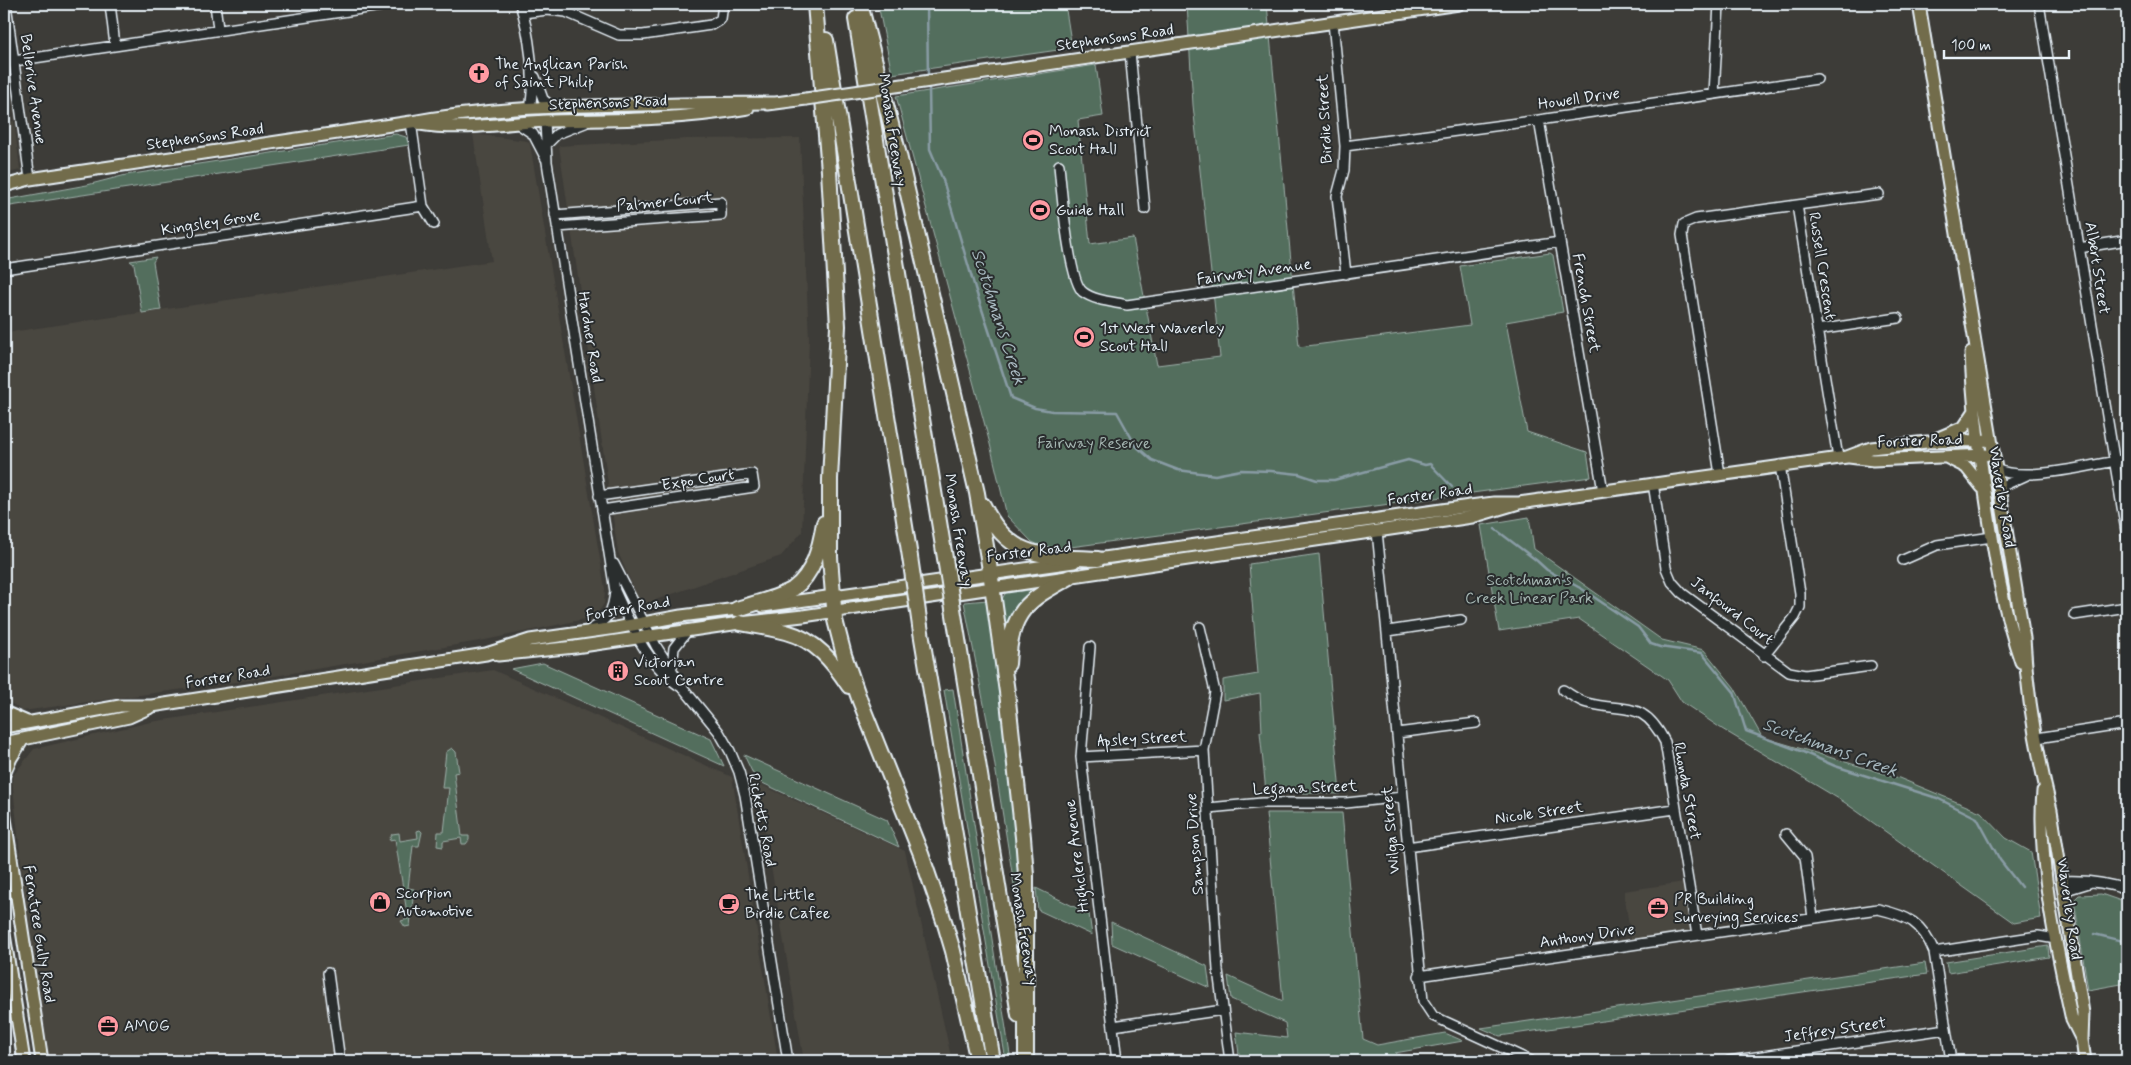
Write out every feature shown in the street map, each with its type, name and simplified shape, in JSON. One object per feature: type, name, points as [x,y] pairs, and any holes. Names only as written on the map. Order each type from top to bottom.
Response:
[{"type":"highway","points":[[815,4],[829,171],[838,326],[830,479],[834,612],[844,655],[860,701],[921,854],[945,924],[978,1061]]},
{"type":"highway","points":[[820,4],[854,206],[920,626],[993,1061]]},
{"type":"highway","name":"Monash Freeway","points":[[854,4],[1026,1058]]},
{"type":"highway","points":[[860,4],[899,154],[925,274],[978,493],[1007,692],[1026,875],[1026,1058]]},
{"type":"highway","points":[[739,616],[792,589],[809,571],[816,558],[822,534],[830,479]]},
{"type":"highway","points":[[978,493],[994,525],[1021,549],[1047,556],[1098,559]]},
{"type":"highway","points":[[1007,692],[1009,650],[1013,629],[1018,618],[1024,608],[1039,594],[1070,577]]},
{"type":"highway","points":[[739,616],[806,640],[828,656],[860,701]]},
{"type":"main road","name":"Stephensons Road","points":[[411,122],[448,127],[545,122],[634,121],[718,113],[775,103],[1459,4]]},
{"type":"main road","name":"Waverley Road","points":[[1919,5],[2024,638],[2026,675],[2051,810],[2083,1013],[2082,1040],[2085,1061]]},
{"type":"main road","name":"Stephensons Road","points":[[4,186],[30,179],[454,114],[552,107],[712,102],[775,103]]},
{"type":"main road","points":[[530,108],[545,122]]},
{"type":"main road","name":"Waverley Road","points":[[1970,320],[1974,412],[1979,456],[1992,537],[2012,635],[2026,675]]},
{"type":"main road","points":[[1927,442],[1964,427],[1974,412]]},
{"type":"main road","name":"Forster Road","points":[[1842,458],[1871,448],[1927,442],[1977,442],[1991,440]]},
{"type":"main road","name":"Forster Road","points":[[486,654],[500,655],[688,630],[739,616],[832,595],[1494,503],[1519,503],[1780,465],[1842,458],[1873,460],[1994,455]]},
{"type":"main road","points":[[1941,456],[1957,461],[1966,467],[1980,482],[1986,494]]},
{"type":"main road","name":"Forster Road","points":[[4,727],[120,706],[152,706],[486,654],[530,640],[644,623],[834,612],[1472,517],[1519,503]]},
{"type":"main road","points":[[1375,519],[1377,531]]},
{"type":"main road","points":[[1992,537],[2006,534]]},
{"type":"main road","name":"Forster Road","points":[[4,743],[129,717],[152,706]]},
{"type":"main road","points":[[4,712],[28,722]]},
{"type":"main road","points":[[4,774],[23,739]]},
{"type":"main road","name":"Waverley Road","points":[[2044,779],[2041,815],[2048,890],[2072,1020],[2082,1040]]},
{"type":"main road","name":"Ferntree Gully Road","points":[[4,812],[42,1061]]},
{"type":"main road","points":[[2048,890],[2062,886]]},
{"type":"main road","points":[[4,934],[23,1056],[40,1046]]},
{"type":"street","name":"Bellerive Avenue","points":[[6,4],[30,179]]},
{"type":"street","points":[[110,4],[115,44]]},
{"type":"street","points":[[215,4],[218,29]]},
{"type":"street","points":[[14,60],[218,29],[328,8],[396,4]]},
{"type":"street","points":[[552,107],[543,99],[532,67],[521,8],[566,12],[619,36],[643,35],[711,26],[721,20],[723,4]]},
{"type":"street","points":[[1714,94],[1719,4]]},
{"type":"street","name":"Albert Street","points":[[2039,4],[2127,537]]},
{"type":"street","name":"Birdie Street","points":[[1333,22],[1346,146],[1344,170],[1337,196],[1346,274]]},
{"type":"street","points":[[1130,52],[1144,209]]},
{"type":"street","points":[[530,108],[532,67]]},
{"type":"street","name":"Howell Drive","points":[[1346,146],[1817,79]]},
{"type":"street","name":"French Street","points":[[1539,120],[1603,491]]},
{"type":"street","points":[[411,122],[423,206],[434,224]]},
{"type":"street","name":"Hardner Road","points":[[545,122],[548,144],[547,162],[615,590],[637,638]]},
{"type":"street","points":[[548,144],[557,134],[588,122]]},
{"type":"street","points":[[517,123],[533,134],[547,162]]},
{"type":"street","name":"Fairway Avenue","points":[[1059,165],[1065,220],[1076,281],[1083,292],[1090,296],[1127,305],[1560,242]]},
{"type":"street","points":[[1797,205],[1879,194]]},
{"type":"street","name":"Palmer Court","points":[[555,215],[721,202],[721,215],[557,227]]},
{"type":"street","name":"Russell Crescent","points":[[1720,474],[1682,235],[1684,224],[1696,218],[1797,205],[1817,330],[1842,458]]},
{"type":"street","name":"Kingsley Grove","points":[[4,269],[423,206]]},
{"type":"street","points":[[654,206],[655,219]]},
{"type":"street","points":[[2079,248],[2127,240]]},
{"type":"street","points":[[1817,330],[1898,318]]},
{"type":"street","points":[[2000,493],[2005,485],[2027,475],[2127,459]]},
{"type":"street","points":[[1764,656],[1800,607],[1800,593],[1780,465]]},
{"type":"street","points":[[1996,468],[2004,472],[2027,475]]},
{"type":"street","name":"Expo Court","points":[[599,496],[682,486],[752,474],[754,487],[602,510]]},
{"type":"street","name":"Janfourd Court","points":[[1652,483],[1666,568],[1672,582],[1682,593],[1764,656],[1788,672],[1805,676],[1871,666]]},
{"type":"street","points":[[682,486],[684,497]]},
{"type":"street","name":"Wilga Street","points":[[1377,531],[1423,1002],[1433,1016],[1531,1061]]},
{"type":"street","points":[[1904,560],[1937,545],[1992,537]]},
{"type":"street","name":"Hardner Road","points":[[611,557],[650,636]]},
{"type":"street","points":[[588,632],[605,621],[610,613],[615,590]]},
{"type":"street","points":[[2074,616],[2127,607]]},
{"type":"street","points":[[1388,631],[1461,620]]},
{"type":"street","name":"Sampson Drive","points":[[1200,627],[1215,692],[1204,750],[1218,970],[1230,1061]]},
{"type":"street","points":[[672,668],[674,648],[688,630]]},
{"type":"street","name":"Ricketts Road","points":[[650,636],[684,689],[719,732],[730,751],[738,772],[745,795],[788,1061]]},
{"type":"street","name":"Ricketts Road","points":[[637,638],[656,666],[669,680],[684,689]]},
{"type":"street","name":"Highclere Avenue","points":[[1090,647],[1081,757],[1117,1061]]},
{"type":"street","name":"Rhonda Street","points":[[1563,690],[1585,703],[1629,709],[1643,714],[1656,725],[1665,742],[1697,935]]},
{"type":"street","points":[[1397,733],[1476,723]]},
{"type":"street","points":[[2037,738],[2127,724]]},
{"type":"street","name":"Apsley Street","points":[[1081,757],[1204,750]]},
{"type":"street","name":"Legana Street","points":[[1208,808],[1309,798],[1346,803],[1403,797]]},
{"type":"street","name":"Nicole Street","points":[[1407,847],[1675,809]]},
{"type":"street","points":[[1786,834],[1805,857],[1814,918]]},
{"type":"street","points":[[2062,886],[2082,880],[2089,883],[2109,884],[2127,890]]},
{"type":"street","name":"Anthony Drive","points":[[1419,976],[1878,909],[1903,915],[1920,927],[1929,939],[1934,952],[1951,1061]]},
{"type":"street","points":[[2038,936],[2054,926]]},
{"type":"street","points":[[1934,952],[2038,936],[2056,939]]},
{"type":"street","points":[[328,973],[340,1061]]},
{"type":"street","points":[[1113,1026],[1223,1010]]},
{"type":"street","name":"Jeffrey Street","points":[[1729,1061],[1946,1029]]},
{"type":"shaded area","points":[[14,121],[20,170],[4,174],[4,123]]},
{"type":"shaded area","points":[[473,134],[527,141],[530,144],[605,589],[604,604],[594,617],[485,640],[257,679],[22,711],[7,700],[4,696],[4,333],[492,261]]},
{"type":"shaded area","points":[[800,138],[809,339],[802,532],[781,556],[641,605],[618,552],[559,146],[688,139]]},
{"type":"shaded area","points":[[493,670],[732,777],[778,1061],[46,1061],[29,938],[12,777],[34,749],[151,722]]},
{"type":"shaded area","points":[[757,783],[905,851],[952,1061],[804,1061]]},
{"type":"shaded area","points":[[1684,882],[1692,930],[1631,940],[1624,891]]},
{"type":"shaded area","points":[[4,1002],[13,1061],[4,1061]]},
{"type":"green space","points":[[878,4],[1065,4],[1072,48],[892,74]]},
{"type":"green space","name":"Fairway Reserve","points":[[1187,4],[1267,4],[1299,347],[1470,325],[1460,266],[1550,253],[1553,255],[1563,312],[1506,322],[1527,432],[1587,452],[1591,477],[1063,548],[1046,548],[1032,542],[1007,516],[990,444],[896,96],[1096,65],[1103,116],[1078,120],[1090,244],[1133,238],[1157,365],[1220,357],[1193,105]]},
{"type":"green space","points":[[396,134],[406,137],[409,145],[4,207],[4,200],[87,185],[126,175]]},
{"type":"green space","points":[[156,257],[153,262],[161,310],[142,313],[134,264],[130,261]]},
{"type":"green space","name":"Scotchman's Creek Linear Park","points":[[1529,517],[1534,549],[1662,640],[1704,650],[1734,687],[1762,737],[1899,778],[1981,812],[2006,838],[2031,852],[2041,918],[2014,923],[1844,802],[1722,729],[1682,702],[1668,680],[1579,619],[1499,631],[1481,525]]},
{"type":"green space","points":[[1319,554],[1340,794],[1266,792],[1260,732],[1262,732],[1260,693],[1223,700],[1223,680],[1258,674],[1249,564]]},
{"type":"green space","points":[[1032,590],[1005,635],[1002,599],[1006,592]]},
{"type":"green space","points":[[988,600],[1006,732],[1024,915],[1019,916],[990,735],[964,602]]},
{"type":"green space","points":[[543,663],[711,739],[724,766],[511,669]]},
{"type":"green space","points":[[953,689],[1011,1061],[1006,1061],[944,690]]},
{"type":"green space","points":[[452,748],[456,752],[459,772],[454,773],[462,836],[469,836],[469,840],[466,844],[462,844],[461,838],[443,841],[443,847],[437,846],[438,832],[444,832],[449,788],[442,788],[446,752]]},
{"type":"green space","points":[[744,755],[887,820],[899,847],[756,780]]},
{"type":"green space","points":[[1266,813],[1342,813],[1363,1039],[1377,1045],[1445,1033],[1463,1041],[1395,1053],[1412,1061],[1240,1061],[1236,1032],[1287,1038],[1285,1023],[1231,999],[1228,976],[1283,1001]]},
{"type":"green space","points":[[420,830],[422,832],[419,846],[413,846],[408,888],[414,889],[410,926],[405,927],[401,921],[408,919],[395,839],[389,840],[392,834],[399,833],[400,841],[418,838],[417,831]]},
{"type":"green space","points":[[1036,888],[1089,914],[1092,935],[1038,910]]},
{"type":"green space","points":[[2101,894],[2127,903],[2127,983],[2088,990],[2074,900],[2079,895]]},
{"type":"green space","points":[[1111,922],[1207,966],[1210,988],[1112,944]]},
{"type":"green space","points":[[2048,946],[2049,957],[1948,973],[1946,962]]},
{"type":"green space","points":[[1925,963],[1927,974],[1500,1036],[1481,1028]]},
{"type":"waterway","name":"Scotchmans Creek","points":[[927,4],[928,78]]},
{"type":"waterway","name":"Scotchmans Creek","points":[[929,86],[930,149],[943,180],[975,288],[1011,398],[1035,408],[1052,411],[1117,412],[1136,446],[1152,460],[1178,470],[1215,475],[1241,470],[1271,471],[1299,474],[1317,480],[1334,480],[1408,460],[1425,465],[1430,464],[1452,487]]},
{"type":"waterway","name":"Scotchmans Creek","points":[[1495,529],[1547,570],[1582,589],[1638,627],[1651,644],[1702,653],[1734,692],[1746,731],[1835,766],[1937,798],[1977,818],[2000,860],[2021,887]]},
{"type":"waterway","name":"Scotchmans Creek","points":[[2094,934],[2127,942]]},
{"type":"place","name":"The Anglican Parish of Saint Philip","points":[[479,73]]},
{"type":"place","name":"Monash District Scout Hall","points":[[1033,140]]},
{"type":"place","name":"Guide Hall","points":[[1040,210]]},
{"type":"place","name":"1st West Waverley Scout Hall","points":[[1084,337]]},
{"type":"place","name":"Victorian Scout Centre","points":[[618,671]]},
{"type":"place","name":"Scorpion Automotive","points":[[380,902]]},
{"type":"place","name":"The Little Birdie Cafee","points":[[729,904]]},
{"type":"place","name":"PR Building Surveying Services","points":[[1658,908]]},
{"type":"place","name":"AMOG","points":[[108,1026]]}]
